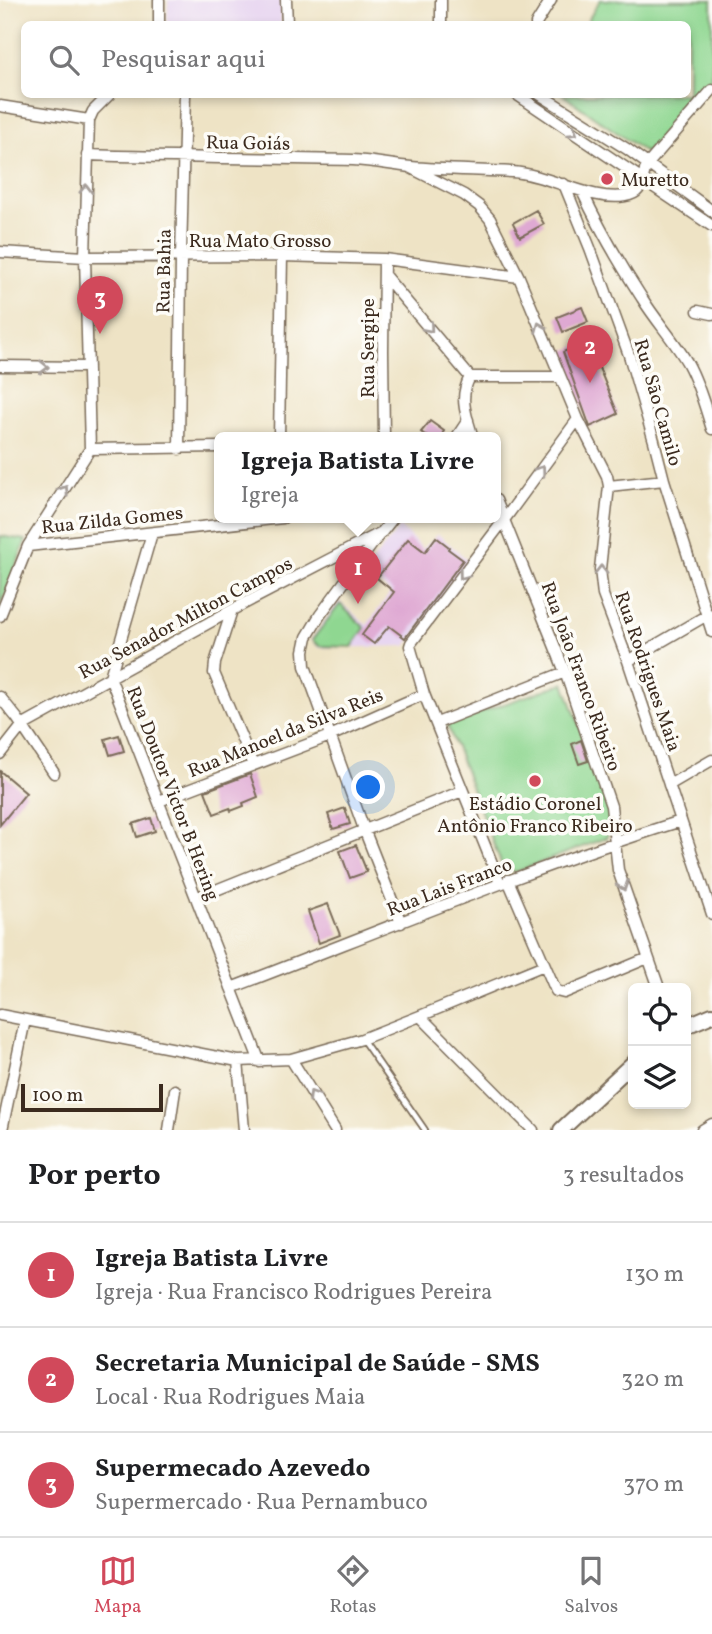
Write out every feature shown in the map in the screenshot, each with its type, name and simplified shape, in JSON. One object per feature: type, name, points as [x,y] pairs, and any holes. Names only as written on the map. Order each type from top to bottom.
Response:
[{"type":"street","points":[[159,0],[159,21]]},
{"type":"street","points":[[286,0],[287,21]]},
{"type":"street","points":[[441,0],[441,21]]},
{"type":"street","points":[[538,21],[551,0]]},
{"type":"street","points":[[409,167],[515,172],[551,179],[582,191],[615,197],[629,196],[639,191],[647,165],[712,90]]},
{"type":"street","points":[[0,616],[29,546],[90,449],[85,257],[87,155],[89,120],[93,111],[106,98]]},
{"type":"street","name":"Rua Bahia","points":[[179,449],[185,98]]},
{"type":"street","points":[[522,98],[712,226]]},
{"type":"street","points":[[546,98],[627,149],[712,211]]},
{"type":"street","points":[[0,106],[89,120]]},
{"type":"street","name":"Rua Goiás","points":[[87,155],[183,159],[355,160],[409,167]]},
{"type":"street","points":[[409,167],[464,195],[491,219],[610,486],[664,480]]},
{"type":"street","name":"Rua São Camilo","points":[[564,184],[629,355],[664,480],[709,615],[712,632]]},
{"type":"street","points":[[582,191],[605,237],[642,298],[688,364],[698,385],[712,429]]},
{"type":"street","name":"Rua Mato Grosso","points":[[0,252],[85,257],[282,256],[384,259],[519,277]]},
{"type":"street","points":[[279,432],[282,256]]},
{"type":"street","name":"Rua Sergipe","points":[[384,259],[384,432]]},
{"type":"street","points":[[384,276],[470,377],[560,377]]},
{"type":"street","points":[[698,311],[712,314]]},
{"type":"street","points":[[0,366],[88,367]]},
{"type":"street","points":[[470,377],[465,387],[464,399],[471,432]]},
{"type":"street","points":[[578,419],[410,646],[424,694],[462,791],[556,991],[564,993],[648,958]]},
{"type":"street","points":[[460,432],[468,420]]},
{"type":"street","points":[[90,449],[214,447]]},
{"type":"street","name":"Rua Rodrigues Maia","points":[[610,486],[600,569],[603,594],[709,897],[712,914]]},
{"type":"street","name":"Rua João Franco Ribeiro","points":[[501,512],[565,672],[611,806],[618,870],[657,983]]},
{"type":"street","name":"Rua Zilda Gomes","points":[[29,546],[240,523]]},
{"type":"street","name":"Rua Senador Milton Campos","points":[[0,754],[22,726],[232,610],[382,532],[389,523]]},
{"type":"street","points":[[382,532],[320,615],[307,637],[304,651],[305,666],[401,923]]},
{"type":"street","name":"Rua Doutor Victor B Hering","points":[[152,533],[110,677],[261,1062]]},
{"type":"street","points":[[232,610],[214,673],[253,765]]},
{"type":"street","points":[[628,661],[709,615]]},
{"type":"street","points":[[437,723],[565,672]]},
{"type":"street","name":"Rua Manoel da Silva Reis","points":[[159,801],[330,736],[424,694]]},
{"type":"street","points":[[0,697],[54,773]]},
{"type":"street","points":[[669,785],[712,760]]},
{"type":"street","points":[[196,898],[462,791]]},
{"type":"street","name":"Rua Lais Franco","points":[[231,988],[504,882],[681,821]]},
{"type":"street","points":[[0,1015],[238,1061],[261,1062],[291,1059],[362,1038],[544,965]]},
{"type":"street","points":[[691,1024],[712,1015]]},
{"type":"street","points":[[420,1016],[533,1130]]},
{"type":"street","points":[[2,1130],[24,1020]]},
{"type":"street","points":[[291,1059],[335,1130]]},
{"type":"street","points":[[238,1061],[244,1130]]},
{"type":"street","points":[[561,1130],[628,1068]]},
{"type":"street","points":[[169,1130],[175,1090]]},
{"type":"street","points":[[702,1130],[712,1124]]},
{"type":"lane","points":[[362,1038],[425,1130]]},
{"type":"shaded area","points":[[168,0],[282,0],[281,21],[167,21]]},
{"type":"shaded area","points":[[400,527],[423,549],[438,534],[470,562],[406,646],[319,648],[310,640],[339,601],[367,625],[390,593],[365,570]]},
{"type":"green space","points":[[600,0],[712,0],[712,80],[646,153],[567,98],[691,98],[691,21],[588,21]]},
{"type":"green space","points":[[0,536],[26,540],[0,607]]},
{"type":"green space","points":[[340,604],[365,628],[352,647],[319,646],[312,640]]},
{"type":"green space","name":"Estádio Coronel Antônio Franco Ribeiro","points":[[564,683],[607,802],[612,825],[606,838],[516,872],[503,868],[447,724]]},
{"type":"building","points":[[536,210],[544,224],[520,237],[513,223]]},
{"type":"building","points":[[582,307],[588,322],[563,332],[557,317]]},
{"type":"building","points":[[588,341],[618,414],[590,427],[563,352]]},
{"type":"building","points":[[430,421],[444,431],[443,432],[421,432]]},
{"type":"building","points":[[436,537],[463,560],[405,638],[389,626],[374,644],[362,635],[394,592],[377,578],[408,539],[425,552]]},
{"type":"building","points":[[119,735],[124,751],[110,755],[105,739]]},
{"type":"building","points":[[581,740],[588,761],[579,764],[572,744]]},
{"type":"building","points":[[0,771],[26,793],[0,825]]},
{"type":"building","points":[[250,774],[258,797],[243,803],[244,806],[214,814],[205,791]]},
{"type":"building","points":[[345,808],[350,824],[333,829],[328,814]]},
{"type":"building","points":[[151,818],[155,831],[137,837],[133,824]]},
{"type":"building","points":[[356,845],[367,872],[350,878],[340,851]]},
{"type":"building","points":[[328,904],[340,935],[319,943],[308,911]]},
{"type":"place","name":"Muretto","points":[[607,179]]},
{"type":"place","name":"Supermecado Azevedo","points":[[100,334]]},
{"type":"place","name":"Secretaria Municipal de Saúde - SMS","points":[[590,383]]},
{"type":"place","name":"Igreja Batista Livre","points":[[358,604]]},
{"type":"place","name":"Estádio Coronel Antônio Franco Ribeiro","points":[[535,781]]}]
